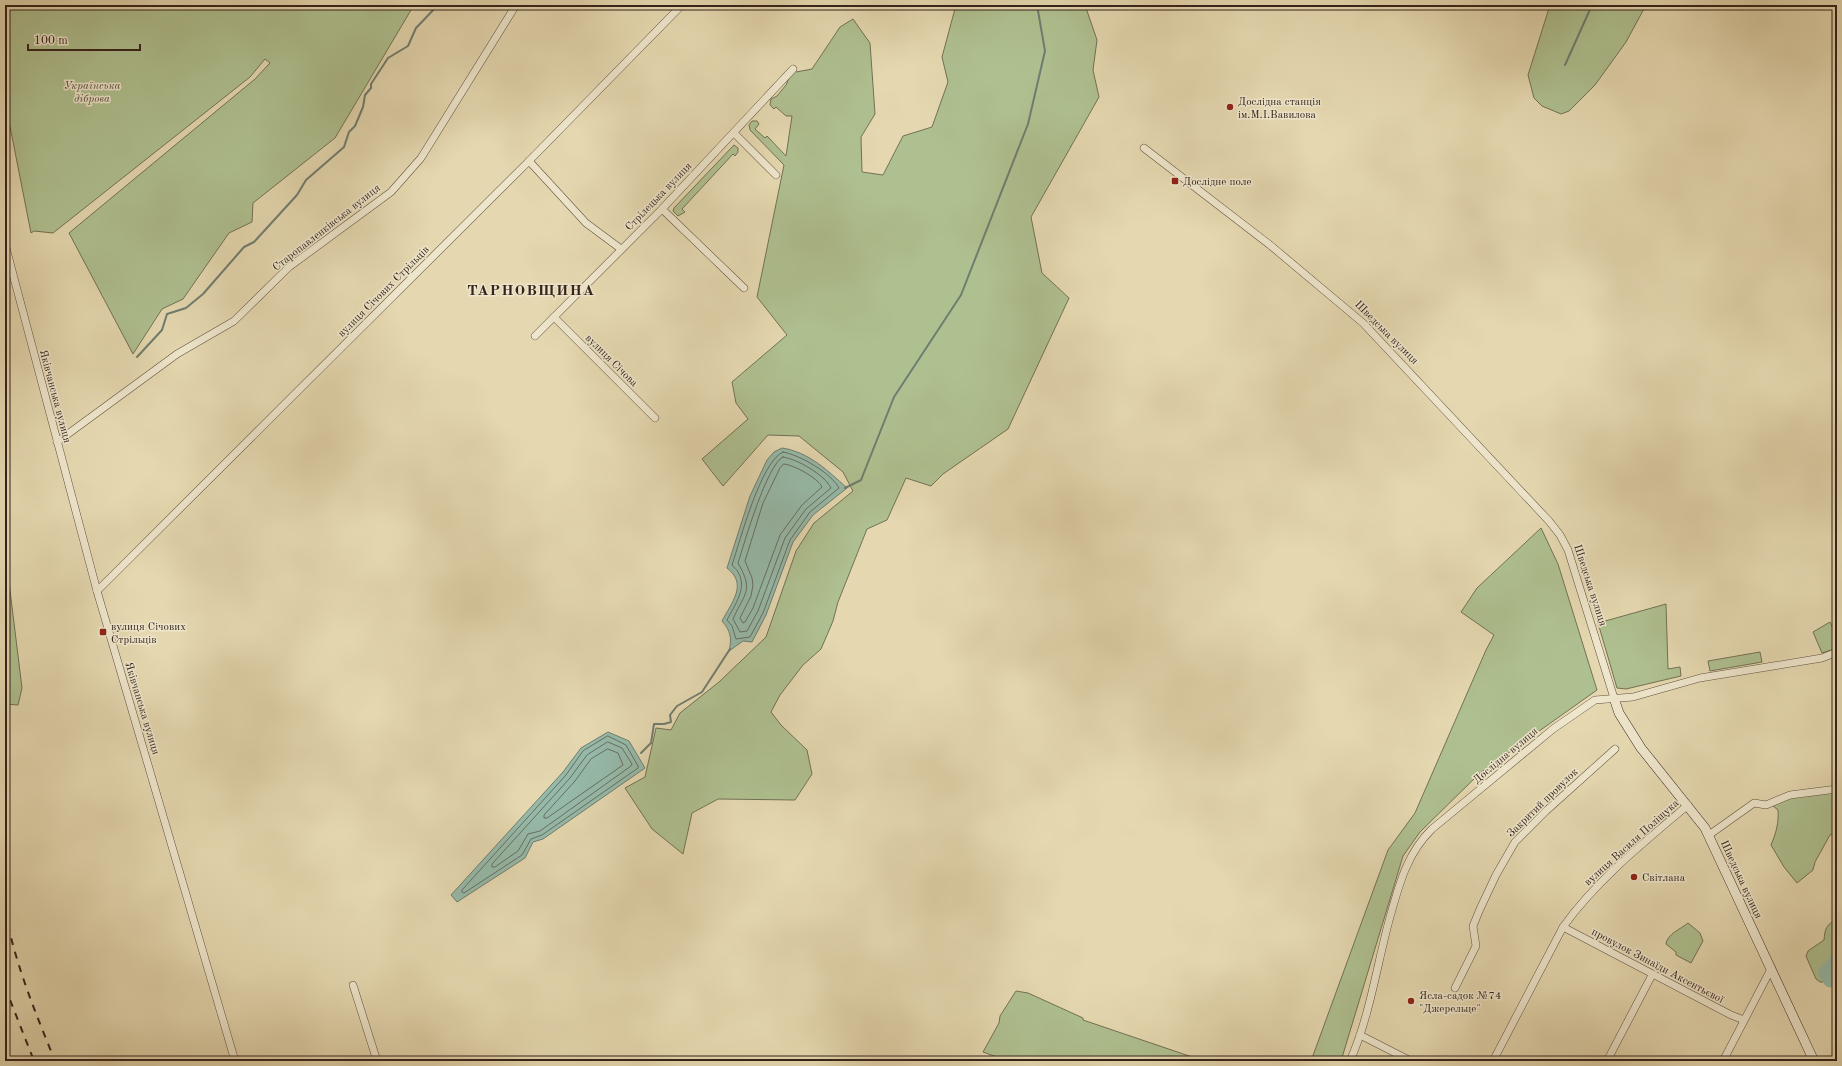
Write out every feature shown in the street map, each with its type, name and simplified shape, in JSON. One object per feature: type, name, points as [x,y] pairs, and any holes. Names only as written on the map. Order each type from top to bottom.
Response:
[{"type":"street","name":"Старопавленківська вулиця","points":[[57,442],[177,354],[234,321],[289,267],[391,192],[421,158],[516,5]]},
{"type":"street","name":"вулиця Січових Стрільців","points":[[97,591],[529,161],[682,5]]},
{"type":"street","name":"Стрілецька вулиця","points":[[535,336],[662,209],[793,69]]},
{"type":"street","points":[[734,133],[776,175]]},
{"type":"street","name":"Шведська вулиця","points":[[1144,148],[1270,244],[1363,323],[1549,521],[1560,535],[1568,550],[1620,713],[1641,748],[1703,824],[1814,1061]]},
{"type":"street","points":[[529,161],[586,223],[621,249]]},
{"type":"street","points":[[662,209],[744,288]]},
{"type":"street","name":"Яківчанська вулиця","points":[[5,244],[97,591],[235,1061]]},
{"type":"street","name":"вулиця Січова","points":[[554,317],[655,418]]},
{"type":"street","name":"Дослідна вулиця","points":[[1350,1061],[1360,1035],[1399,885],[1408,862],[1419,844],[1432,829],[1576,712],[1595,700],[1633,697],[1700,678],[1822,658],[1837,652]]},
{"type":"street","name":"Закритий провулок","points":[[1455,988],[1476,946],[1473,926],[1496,875],[1515,842],[1546,811],[1615,749]]},
{"type":"street","points":[[1709,835],[1754,802],[1766,805],[1790,795],[1837,789]]},
{"type":"street","name":"вулиця Василя Поліщука","points":[[1493,1061],[1563,927],[1580,905],[1610,872],[1688,805]]},
{"type":"street","name":"провулок Зинаїди Аксентьєвої","points":[[1563,927],[1652,975],[1731,1015],[1744,1020]]},
{"type":"street","points":[[1723,1061],[1771,969]]},
{"type":"street","points":[[1607,1061],[1652,975]]},
{"type":"street","points":[[353,985],[377,1061]]},
{"type":"street","points":[[1360,1035],[1411,1061]]},
{"type":"green space","name":"Українська діброва","points":[[5,5],[414,5],[335,138],[253,203],[252,222],[229,233],[183,299],[162,309],[133,354],[69,233],[255,79],[270,63],[265,59],[250,77],[53,233],[34,231],[31,233],[5,101]]},
{"type":"green space","points":[[956,5],[1085,5],[1097,40],[1093,70],[1099,97],[1031,217],[1042,273],[1069,298],[1008,429],[943,474],[931,486],[906,478],[887,520],[867,529],[821,649],[803,665],[780,695],[771,712],[781,725],[807,750],[812,774],[795,800],[718,799],[692,813],[683,854],[652,829],[625,788],[645,777],[656,728],[671,730],[680,713],[719,682],[766,637],[796,551],[814,523],[853,491],[843,472],[799,436],[768,435],[723,486],[702,459],[748,419],[736,403],[732,382],[787,335],[757,297],[784,165],[750,130],[749,125],[752,121],[757,121],[759,124],[755,129],[765,138],[767,136],[786,156],[792,116],[786,116],[776,107],[774,109],[770,105],[771,99],[777,96],[786,85],[793,69],[796,72],[812,69],[840,27],[853,19],[870,43],[875,114],[861,137],[862,172],[883,175],[903,136],[932,127],[948,82],[942,57]]},
{"type":"green space","points":[[1550,5],[1646,5],[1626,42],[1595,85],[1569,111],[1561,114],[1542,106],[1534,98],[1528,75]]},
{"type":"green space","points":[[734,145],[738,148],[738,152],[735,156],[733,154],[682,209],[685,212],[678,216],[673,211],[674,208]]},
{"type":"green space","points":[[1541,528],[1558,564],[1597,690],[1480,773],[1420,832],[1403,856],[1341,1061],[1311,1061],[1388,850],[1415,813],[1486,650],[1494,635],[1461,612],[1477,588]]},
{"type":"green space","points":[[5,550],[22,688],[18,705],[5,704]]},
{"type":"green space","points":[[1666,604],[1668,669],[1680,667],[1681,676],[1626,689],[1617,688],[1598,623]]},
{"type":"green space","points":[[1830,622],[1837,637],[1837,648],[1822,653],[1813,632]]},
{"type":"green space","points":[[1760,652],[1762,662],[1710,671],[1708,661]]},
{"type":"green space","points":[[1837,790],[1837,832],[1830,835],[1815,862],[1813,870],[1797,883],[1784,867],[1771,845],[1777,828],[1778,819],[1778,810],[1772,805],[1784,798]]},
{"type":"green space","points":[[1837,920],[1837,948],[1823,972],[1823,982],[1820,982],[1816,979],[1806,956],[1808,951],[1824,940],[1828,925]]},
{"type":"green space","points":[[1688,923],[1700,933],[1703,941],[1691,963],[1676,955],[1676,952],[1666,944],[1669,937]]},
{"type":"green space","points":[[1016,991],[1028,993],[1083,1018],[1083,1020],[1204,1061],[1008,1061],[983,1052],[999,1023],[1000,1016]]},
{"type":"water","points":[[782,448],[792,450],[818,463],[847,488],[813,515],[793,542],[766,615],[752,642],[743,641],[729,651],[730,635],[722,621],[734,600],[737,587],[733,574],[727,568],[750,496],[767,460],[774,452]]},
{"type":"water","points":[[608,732],[629,741],[645,768],[543,839],[533,842],[525,858],[457,902],[451,895],[563,772],[581,748]]},
{"type":"waterway","points":[[137,357],[162,330],[167,314],[186,308],[203,294],[244,247],[254,242],[297,195],[306,180],[344,147],[349,132],[355,126],[363,107],[365,95],[371,88],[371,84],[388,58],[408,46],[416,28],[438,5]]},
{"type":"waterway","points":[[845,488],[861,480],[894,397],[961,295],[1028,124],[1045,51],[1037,5]]},
{"type":"waterway","points":[[1565,65],[1592,5]]},
{"type":"waterway","points":[[641,753],[651,743],[654,724],[671,722],[670,715],[677,706],[702,692],[730,649]]},
{"type":"waterway","points":[[1830,981],[1825,973],[1833,964],[1837,956]]},
{"type":"railway","points":[[5,911],[20,968],[33,1006],[55,1061]]},
{"type":"railway","points":[[5,987],[34,1061]]},
{"type":"place","name":"Дослідна станція ім.М.І.Вавилова","points":[[1230,107]]},
{"type":"place","name":"Дослідне поле","points":[[1175,181]]},
{"type":"place","name":"вулиця Січових Стрільців","points":[[103,632]]},
{"type":"place","name":"Світлана","points":[[1634,877]]},
{"type":"place","name":"Ясла-садок №74 \"Джерельце\"","points":[[1411,1001]]},
{"type":"district","name":"ТАРНОВЩИНА","points":[[531,290]]}]
